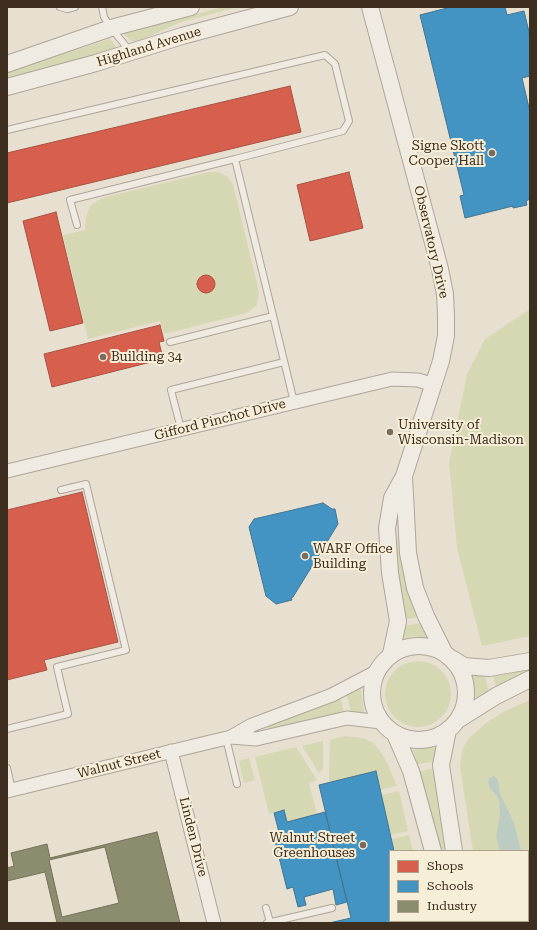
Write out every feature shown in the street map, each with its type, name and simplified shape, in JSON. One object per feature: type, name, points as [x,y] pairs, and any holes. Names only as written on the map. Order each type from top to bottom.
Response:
[{"type":"street","name":"Highland Avenue","points":[[7,64],[111,28],[190,7]]},
{"type":"street","name":"Highland Avenue","points":[[7,87],[182,36],[290,7]]},
{"type":"street","name":"Observatory Drive","points":[[370,7],[410,151],[445,294],[446,336],[434,385],[404,476],[392,498],[387,528],[390,573],[398,621],[391,654]]},
{"type":"street","name":"Gifford Pinchot Drive","points":[[7,471],[392,379],[418,380],[434,385]]},
{"type":"street","name":"Observatory Drive","points":[[404,476],[408,546],[414,582],[426,616],[448,656]]},
{"type":"street","points":[[530,661],[498,667],[464,666],[427,646],[408,646],[391,654],[382,662],[376,672],[371,689],[373,706],[382,722],[395,734],[408,739],[422,740],[436,737],[496,696],[530,679]]},
{"type":"street","points":[[448,656],[462,673],[466,689],[464,705],[453,725],[441,765],[454,850]]},
{"type":"street","name":"Walnut Street","points":[[10,791],[228,737],[252,725],[332,695],[376,672]]},
{"type":"street","name":"Walnut Street","points":[[228,737],[256,739],[347,718],[382,722]]},
{"type":"street","points":[[395,734],[413,776],[433,850]]},
{"type":"street","name":"Linden Drive","points":[[171,751],[214,923]]},
{"type":"lane","points":[[60,7],[67,9],[75,7]]},
{"type":"lane","points":[[102,7],[104,16],[111,28],[131,52]]},
{"type":"lane","points":[[7,130],[324,55],[335,64],[349,122],[343,131],[70,200],[76,225]]},
{"type":"lane","points":[[235,159],[294,402]]},
{"type":"lane","points":[[170,342],[273,316]]},
{"type":"lane","points":[[181,429],[171,390],[284,362]]},
{"type":"lane","points":[[7,729],[68,714],[57,667],[126,650],[86,484],[61,490]]},
{"type":"lane","points":[[228,737],[237,784]]},
{"type":"lane","points":[[7,768],[10,791]]},
{"type":"lane","points":[[266,908],[268,923],[332,908]]},
{"type":"green space","points":[[223,7],[238,7],[181,22],[135,43],[124,35],[125,33]]},
{"type":"green space","points":[[110,39],[118,49],[7,79],[7,72]]},
{"type":"green space","points":[[209,172],[218,172],[227,176],[233,184],[259,292],[257,305],[247,313],[164,334],[160,321],[88,339],[63,235],[85,230],[86,217],[90,206],[102,198]]},
{"type":"green space","points":[[530,309],[530,636],[482,646],[457,548],[449,463],[467,374],[485,339]]},
{"type":"green space","points":[[394,531],[396,531],[406,581],[418,617],[405,619],[398,585]]},
{"type":"green space","points":[[420,623],[428,638],[412,636],[403,639],[405,626]]},
{"type":"green space","points":[[418,661],[431,664],[441,671],[448,681],[451,694],[448,707],[441,717],[431,724],[418,727],[405,724],[395,717],[388,707],[385,694],[388,681],[395,671],[405,664]]},
{"type":"green space","points":[[524,669],[526,673],[496,688],[493,675]]},
{"type":"green space","points":[[471,675],[485,676],[489,692],[476,701],[474,684]]},
{"type":"green space","points":[[361,688],[364,713],[351,712],[347,696]]},
{"type":"green space","points":[[341,699],[344,712],[268,729],[267,727]]},
{"type":"green space","points":[[530,700],[530,923],[486,922],[529,922],[529,850],[473,850],[460,766],[462,751],[468,739],[486,723],[505,711]]},
{"type":"green space","points":[[345,736],[363,738],[374,743],[386,760],[397,786],[380,790],[329,783],[330,740]]},
{"type":"green space","points":[[323,741],[323,769],[319,773],[302,746]]},
{"type":"green space","points":[[296,747],[317,780],[309,783],[317,814],[287,822],[284,810],[269,814],[255,757]]},
{"type":"green space","points":[[436,747],[434,761],[415,765],[410,750]]},
{"type":"green space","points":[[249,758],[255,780],[244,783],[239,761]]},
{"type":"green space","points":[[434,769],[447,850],[439,850],[419,772]]},
{"type":"green space","points":[[399,791],[408,831],[390,835],[381,795]]},
{"type":"green space","points":[[409,835],[413,850],[394,850],[392,839]]},
{"type":"shaded area","points":[[494,776],[498,780],[500,794],[514,823],[521,850],[500,850],[496,837],[500,816],[499,799],[490,788],[488,782],[489,778]]},
{"type":"building: Shops","points":[[290,86],[301,132],[7,203],[7,153]]},
{"type":"building: Shops","points":[[349,172],[363,228],[310,241],[297,185]]},
{"type":"building: Shops","points":[[56,212],[83,323],[50,331],[23,221]]},
{"type":"building: Shops","points":[[206,275],[212,278],[215,284],[212,290],[206,293],[200,290],[197,284],[200,278]]},
{"type":"building: Shops","name":"Building 34","points":[[160,325],[164,341],[159,342],[163,359],[52,387],[44,354]]},
{"type":"building: Shops","points":[[82,492],[118,642],[44,660],[47,670],[7,680],[7,510]]},
{"type":"building: Schools","name":"Signe Skott Cooper Hall","points":[[451,7],[505,7],[507,15],[524,11],[530,36],[530,76],[522,78],[530,112],[530,199],[526,201],[527,205],[513,208],[513,206],[465,218],[460,196],[464,195],[420,15]]},
{"type":"building: Schools","points":[[323,503],[332,509],[335,509],[338,524],[291,598],[292,600],[276,604],[266,596],[249,527],[254,519]]},
{"type":"building: Schools","name":"Walnut Street Greenhouses","points":[[376,771],[394,850],[389,850],[389,922],[411,923],[329,923],[351,918],[319,785]]},
{"type":"building: Schools","points":[[284,810],[287,822],[325,812],[347,902],[336,905],[333,889],[304,897],[306,905],[298,907],[293,887],[287,889],[275,841],[281,840],[274,813]]},
{"type":"building: Industry","points":[[157,832],[180,923],[7,923],[7,868],[14,866],[11,853],[47,844],[50,858]]},
{"type":"building: Industry","points":[[105,847],[119,903],[62,917],[49,860]]},
{"type":"building: Industry","points":[[45,872],[57,923],[7,923],[7,881]]},
{"type":"place","name":"Signe Skott Cooper Hall","points":[[492,153]]},
{"type":"place","name":"Building 34","points":[[103,357]]},
{"type":"place","name":"University of Wisconsin-Madison","points":[[390,432]]},
{"type":"place","name":"WARF Office Building","points":[[305,556]]},
{"type":"place","name":"Walnut Street Greenhouses","points":[[363,845]]}]
